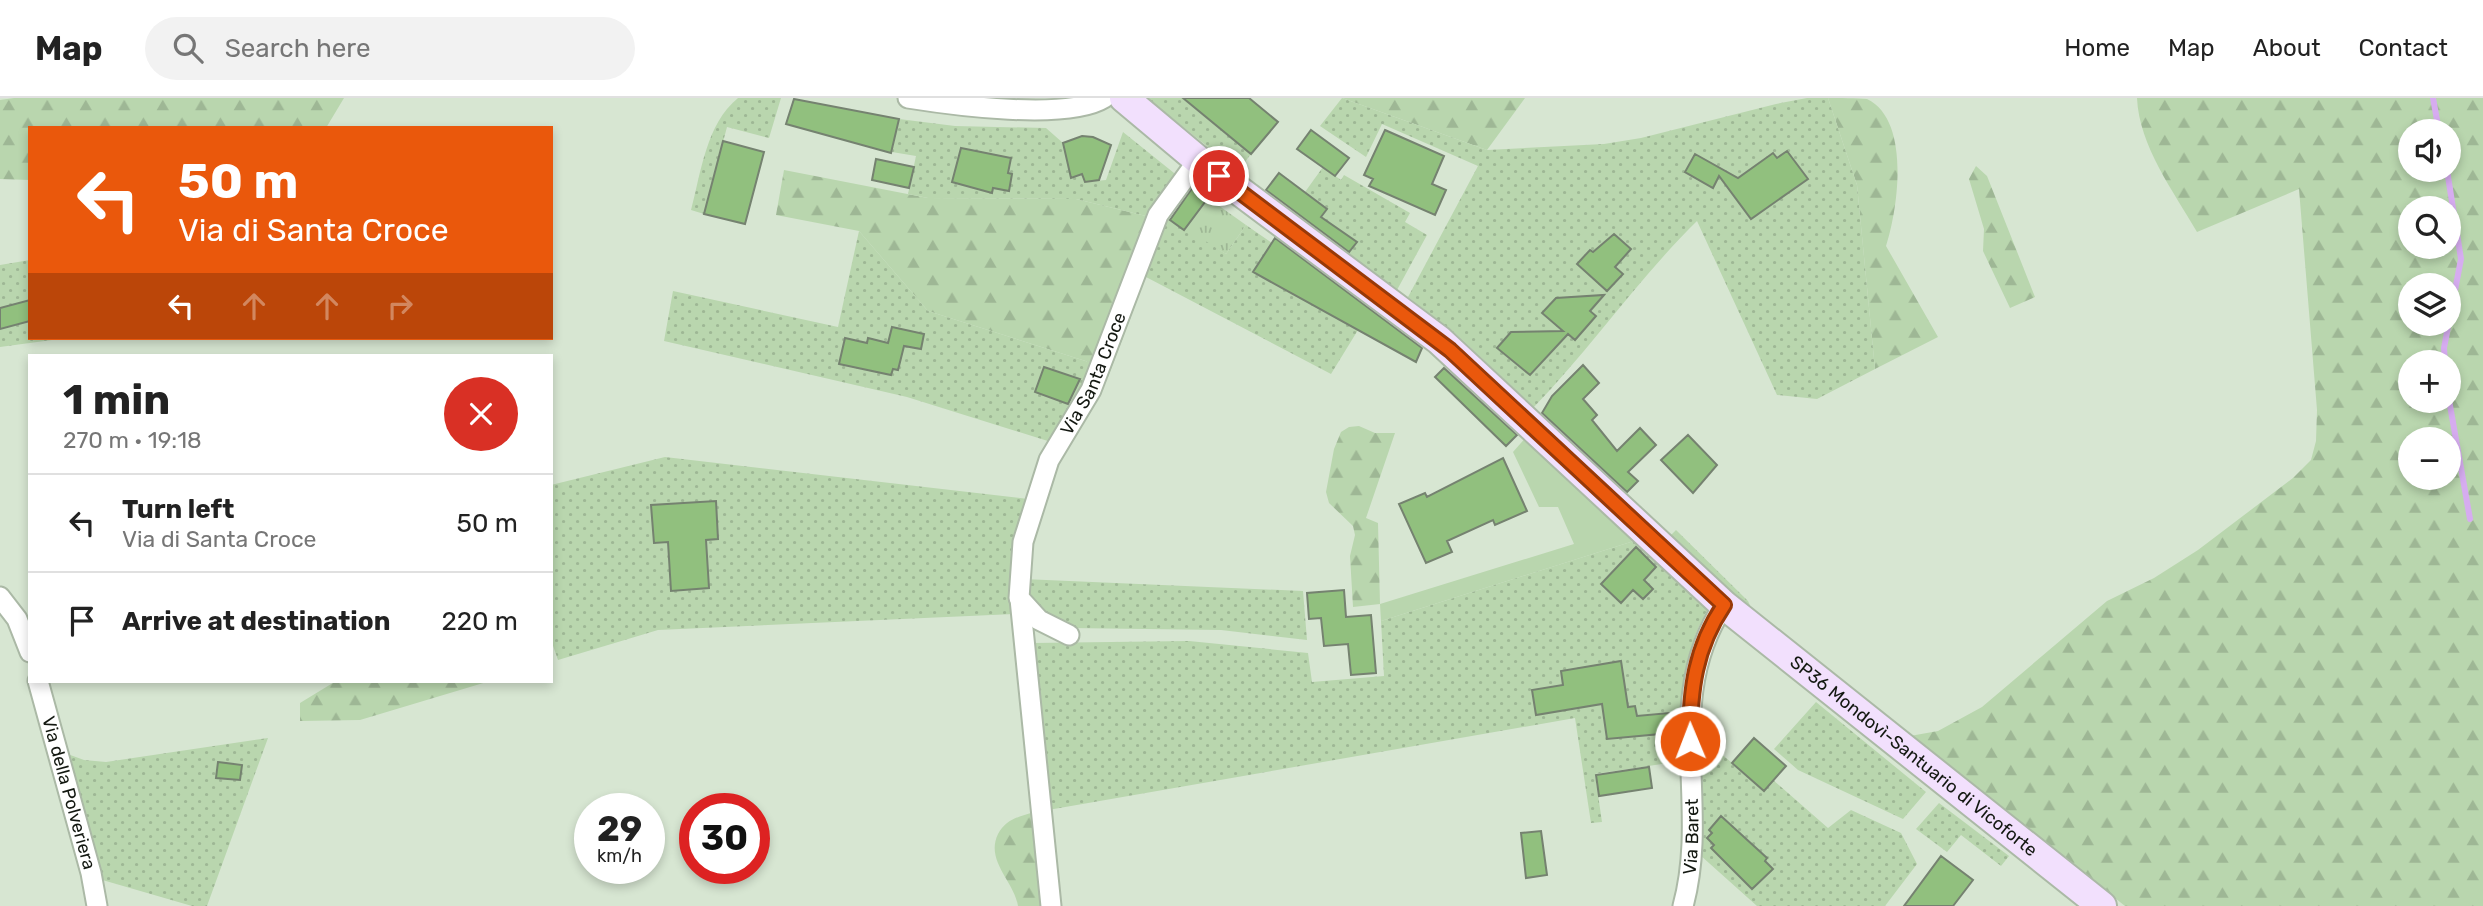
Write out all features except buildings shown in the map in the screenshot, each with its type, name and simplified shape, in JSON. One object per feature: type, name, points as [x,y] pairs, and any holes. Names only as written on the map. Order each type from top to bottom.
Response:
[{"type":"main road","name":"SP36 Mondovì-Santuario di Vicoforte","points":[[1124,98],[1198,160],[1439,340],[1724,605],[2102,906]]},
{"type":"street","points":[[908,98],[955,105],[1055,109],[1080,107],[1104,98]]},
{"type":"street","name":"Via Santa Croce","points":[[1051,906],[1019,598],[1023,542],[1046,467],[1091,390],[1158,215],[1198,160]]},
{"type":"street","points":[[0,597],[17,619],[28,647]]},
{"type":"street","points":[[1019,598],[1039,620],[1069,635]]},
{"type":"street","name":"Via Baret","points":[[1683,906],[1693,858],[1691,694],[1704,641],[1724,605]]},
{"type":"street","name":"Via della Polveriera","points":[[38,683],[92,873],[97,906]]},
{"type":"green space","points":[[344,98],[327,126],[28,126],[28,180],[0,179],[0,100]]},
{"type":"green space","points":[[738,98],[781,98],[769,138],[727,127],[704,214],[691,210],[712,135],[727,109]]},
{"type":"green space","points":[[1147,98],[1183,98],[1251,154],[1238,171]]},
{"type":"green space","points":[[1342,98],[1525,98],[1487,150]]},
{"type":"green space","points":[[1342,98],[1487,150],[1604,144],[1641,138],[1776,104],[1807,98],[1828,98],[1857,185],[1875,369],[1817,399],[1777,395],[1697,221],[1534,407],[1455,333],[1408,297],[1478,166],[1382,124],[1366,157],[1320,126]]},
{"type":"green space","points":[[1828,98],[1867,99],[1881,110],[1890,126],[1896,145],[1898,166],[1894,210],[1886,246],[1938,337],[1875,369],[1857,185]]},
{"type":"green space","points":[[2137,98],[2483,98],[2483,906],[2125,906],[1910,736],[1938,731],[1982,707],[2107,601],[2154,578],[2198,550],[2293,478],[2311,460],[2316,441],[2317,410],[2299,189],[2197,232],[2159,168],[2144,134]]},
{"type":"green space","points":[[899,119],[955,126],[1046,128],[1063,143],[1071,177],[1082,174],[1085,182],[1106,180],[1123,132],[1179,177],[1150,217],[1076,199],[928,198],[908,194],[916,156],[892,152]]},
{"type":"green space","points":[[1976,166],[1987,176],[2035,297],[2010,308],[1983,251],[1984,229],[1969,179]]},
{"type":"green space","points":[[1323,167],[1341,180],[1344,175],[1410,213],[1405,222],[1427,235],[1397,290],[1347,255],[1356,242],[1321,217],[1327,208],[1305,192]]},
{"type":"green space","points":[[784,170],[928,198],[1076,199],[1150,217],[1095,364],[928,311],[859,231],[776,215]]},
{"type":"green space","points":[[1208,198],[1246,225],[1226,254],[1184,230]]},
{"type":"green space","points":[[1164,215],[1226,254],[1246,225],[1272,243],[1254,272],[1358,330],[1331,374],[1146,277],[1108,377],[1103,375]]},
{"type":"green space","points":[[859,231],[928,311],[1095,364],[1051,442],[907,397],[664,341],[673,291],[838,327]]},
{"type":"green space","points":[[28,260],[28,340],[52,340],[0,347],[0,265]]},
{"type":"green space","points":[[1359,426],[1375,433],[1395,433],[1366,518],[1378,523],[1380,604],[1353,607],[1350,556],[1355,535],[1353,526],[1329,503],[1326,492],[1334,449],[1341,432],[1349,427]]},
{"type":"green space","points":[[1527,436],[1637,540],[1381,621],[1380,604],[1574,544],[1558,507],[1539,507],[1513,452]]},
{"type":"green space","points":[[665,457],[1028,499],[1014,614],[658,630],[558,660],[553,646],[553,485]]},
{"type":"green space","points":[[1676,530],[1748,601],[1754,614],[1666,540]]},
{"type":"green space","points":[[1637,540],[1710,606],[1693,643],[1684,681],[1682,761],[1595,774],[1602,822],[1591,823],[1575,718],[1048,810],[1032,643],[1189,641],[1308,653],[1312,682],[1384,676],[1381,621]]},
{"type":"green space","points":[[1023,579],[1303,591],[1307,640],[1221,630],[1068,628],[1039,608]]},
{"type":"green space","points":[[333,683],[483,683],[360,720],[300,721],[300,703]]},
{"type":"green space","points":[[1816,702],[1926,792],[1903,819],[1798,770],[1774,749]]},
{"type":"green space","points":[[1699,735],[1764,790],[1773,780],[1828,828],[1851,810],[1901,833],[1917,864],[1885,906],[1757,906],[1700,855]]},
{"type":"green space","points":[[268,738],[207,906],[192,906],[99,879],[62,752],[84,760],[106,762]]},
{"type":"green space","points":[[1939,803],[2009,856],[2001,866],[1961,835],[1947,852],[1916,829]]},
{"type":"green space","points":[[1035,812],[1044,906],[1018,906],[998,862],[995,844],[1005,825]]},
{"type":"waterway","points":[[2433,98],[2437,119]]},
{"type":"waterway","points":[[2444,350],[2461,259],[2449,182]]},
{"type":"waterway","points":[[2451,413],[2470,519]]},
{"type":"route","points":[[1219,176],[1396,306],[1450,350],[1724,605],[1709,628],[1698,656],[1691,694],[1690,741]]}]
